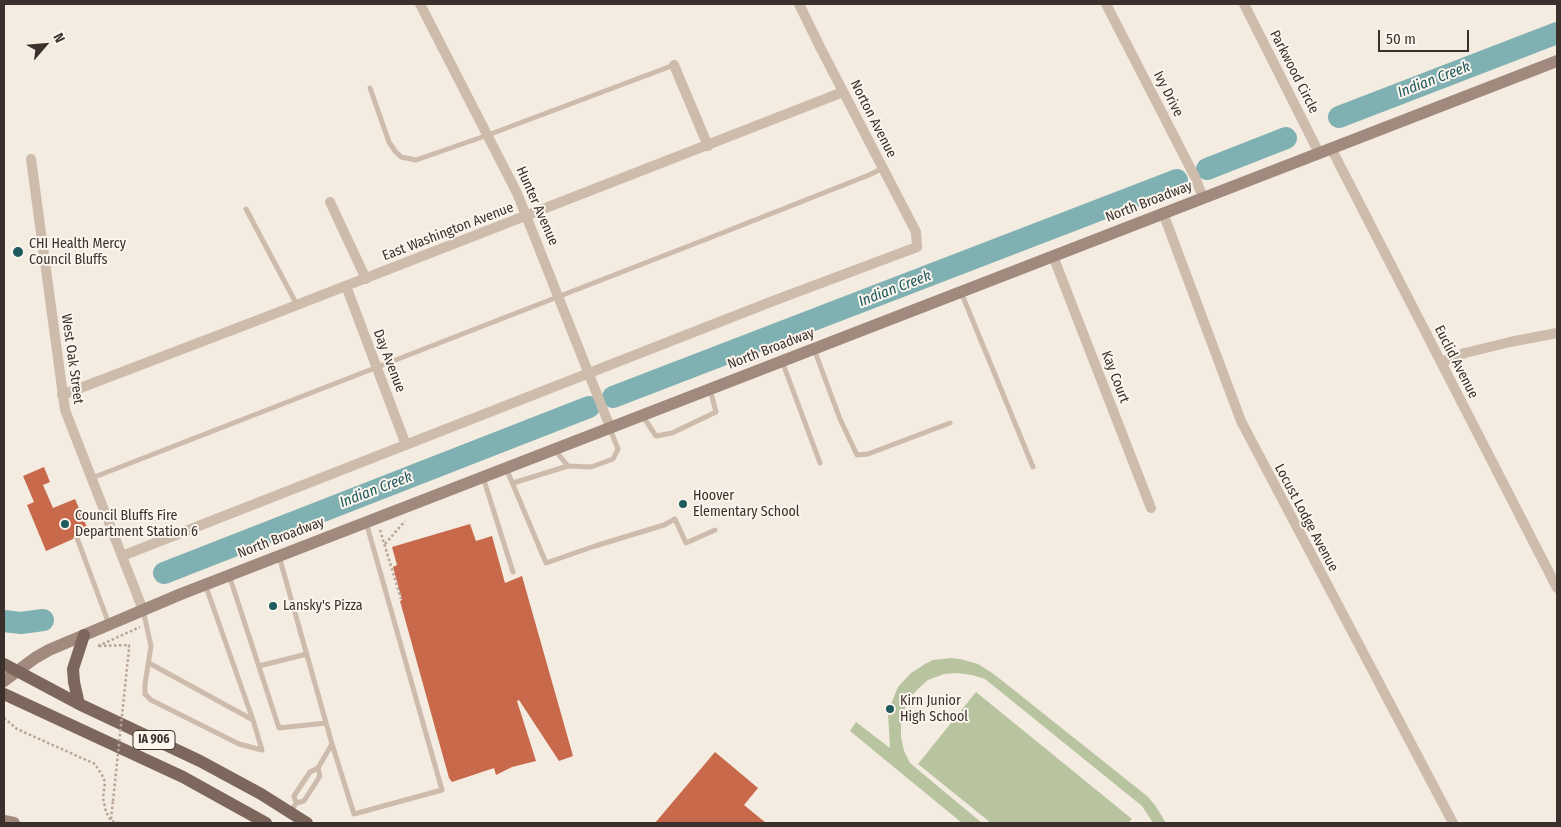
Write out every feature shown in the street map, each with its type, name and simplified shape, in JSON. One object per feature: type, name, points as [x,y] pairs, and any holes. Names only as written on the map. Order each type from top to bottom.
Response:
[{"type":"main road","name":"North Broadway","points":[[4,681],[49,650],[205,584],[1557,61]]},
{"type":"main road","points":[[79,704],[73,669],[84,635]]},
{"type":"main road","name":"IA 906","points":[[4,664],[79,704],[208,764],[262,794],[293,808],[307,823]]},
{"type":"main road","name":"IA 906","points":[[4,694],[183,777],[266,823]]},
{"type":"main road","points":[[4,821],[14,823]]},
{"type":"street","name":"Hunter Avenue","points":[[420,4],[511,179],[610,427]]},
{"type":"street","name":"Norton Avenue","points":[[588,373],[917,247],[916,232],[843,92],[800,4]]},
{"type":"street","name":"Ivy Drive","points":[[1106,4],[1195,176],[1203,198]]},
{"type":"street","name":"Parkwood Circle","points":[[1244,4],[1325,150]]},
{"type":"street","points":[[674,65],[708,146]]},
{"type":"street","name":"East Washington Avenue","points":[[62,395],[366,279],[843,92]]},
{"type":"street","name":"Euclid Avenue","points":[[1325,150],[1441,362],[1557,588]]},
{"type":"street","name":"West Oak Street","points":[[31,159],[62,395],[69,422],[143,610]]},
{"type":"street","points":[[330,202],[366,279]]},
{"type":"street","name":"Locust Lodge Avenue","points":[[1163,213],[1241,421],[1452,823]]},
{"type":"street","name":"Kay Court","points":[[1053,256],[1152,508]]},
{"type":"street","name":"Day Avenue","points":[[346,286],[406,445]]},
{"type":"street","points":[[1441,362],[1465,353],[1557,333]]},
{"type":"street","points":[[122,556],[588,373]]},
{"type":"lane","points":[[370,88],[389,142],[401,157],[416,160],[488,136],[674,65]]},
{"type":"lane","points":[[91,478],[788,207],[883,168]]},
{"type":"lane","points":[[246,209],[298,305]]},
{"type":"lane","points":[[961,291],[1033,467]]},
{"type":"lane","points":[[814,348],[840,419],[857,455],[876,451],[950,423]]},
{"type":"lane","points":[[782,360],[820,463]]},
{"type":"lane","points":[[642,415],[656,436],[672,433],[716,412],[710,388]]},
{"type":"lane","points":[[513,483],[568,466],[591,467],[613,460],[618,449],[610,427]]},
{"type":"lane","points":[[554,449],[568,466]]},
{"type":"lane","points":[[506,467],[546,563],[664,525],[675,519],[686,543],[715,530]]},
{"type":"lane","points":[[483,476],[513,572]]},
{"type":"lane","points":[[279,555],[332,744],[354,814],[442,790],[366,522]]},
{"type":"lane","points":[[77,538],[109,624]]},
{"type":"lane","points":[[229,575],[279,728],[326,722]]},
{"type":"lane","points":[[143,610],[151,646],[145,694],[151,700],[239,744],[262,750],[205,584]]},
{"type":"lane","points":[[259,666],[307,654]]},
{"type":"lane","points":[[149,663],[253,720]]},
{"type":"lane","points":[[293,808],[294,796],[310,772],[318,768],[332,744]]},
{"type":"lane","points":[[293,808],[304,801],[320,776],[318,768]]},
{"type":"path","points":[[384,544],[406,520]]},
{"type":"path","points":[[380,530],[401,599]]},
{"type":"path","points":[[98,646],[129,645],[111,821]]},
{"type":"path","points":[[4,718],[17,729],[95,764],[105,782],[104,806],[111,821]]},
{"type":"path","points":[[111,821],[119,823]]},
{"type":"green space","points":[[951,658],[978,664],[995,675],[1147,796],[1166,823],[1153,823],[1142,806],[985,679],[972,675],[944,674],[928,680],[910,697],[901,721],[901,737],[904,751],[910,763],[982,823],[962,823],[850,731],[856,722],[890,748],[888,713],[898,687],[911,673],[925,664],[933,660]]},
{"type":"green space","points":[[976,692],[1132,819],[1128,823],[991,823],[918,764]]},
{"type":"building","points":[[44,467],[50,482],[43,485],[53,508],[75,499],[89,532],[81,536],[75,534],[73,539],[46,551],[27,505],[34,502],[23,476]]},
{"type":"building","points":[[470,524],[476,541],[492,536],[505,583],[522,576],[573,756],[559,761],[519,700],[517,701],[536,761],[512,767],[496,775],[494,768],[452,782],[449,778],[400,601],[402,600],[393,567],[397,565],[392,547]]},
{"type":"building","points":[[715,752],[758,788],[744,805],[766,823],[655,823]]},
{"type":"waterway","name":"Indian Creek","points":[[1339,117],[1557,33]]},
{"type":"waterway","name":"Indian Creek","points":[[1207,169],[1286,138]]},
{"type":"waterway","name":"Indian Creek","points":[[613,397],[1177,180]]},
{"type":"waterway","name":"Indian Creek","points":[[164,573],[589,407]]},
{"type":"waterway","name":"Indian Creek","points":[[4,621],[21,623],[43,620]]},
{"type":"place","name":"CHI Health Mercy Council Bluffs","points":[[18,252]]},
{"type":"place","name":"Hoover Elementary School","points":[[683,504]]},
{"type":"place","name":"Council Bluffs Fire Department Station 6","points":[[65,524]]},
{"type":"place","name":"Lansky's Pizza","points":[[273,606]]},
{"type":"place","name":"Kirn Junior High School","points":[[890,709]]}]
